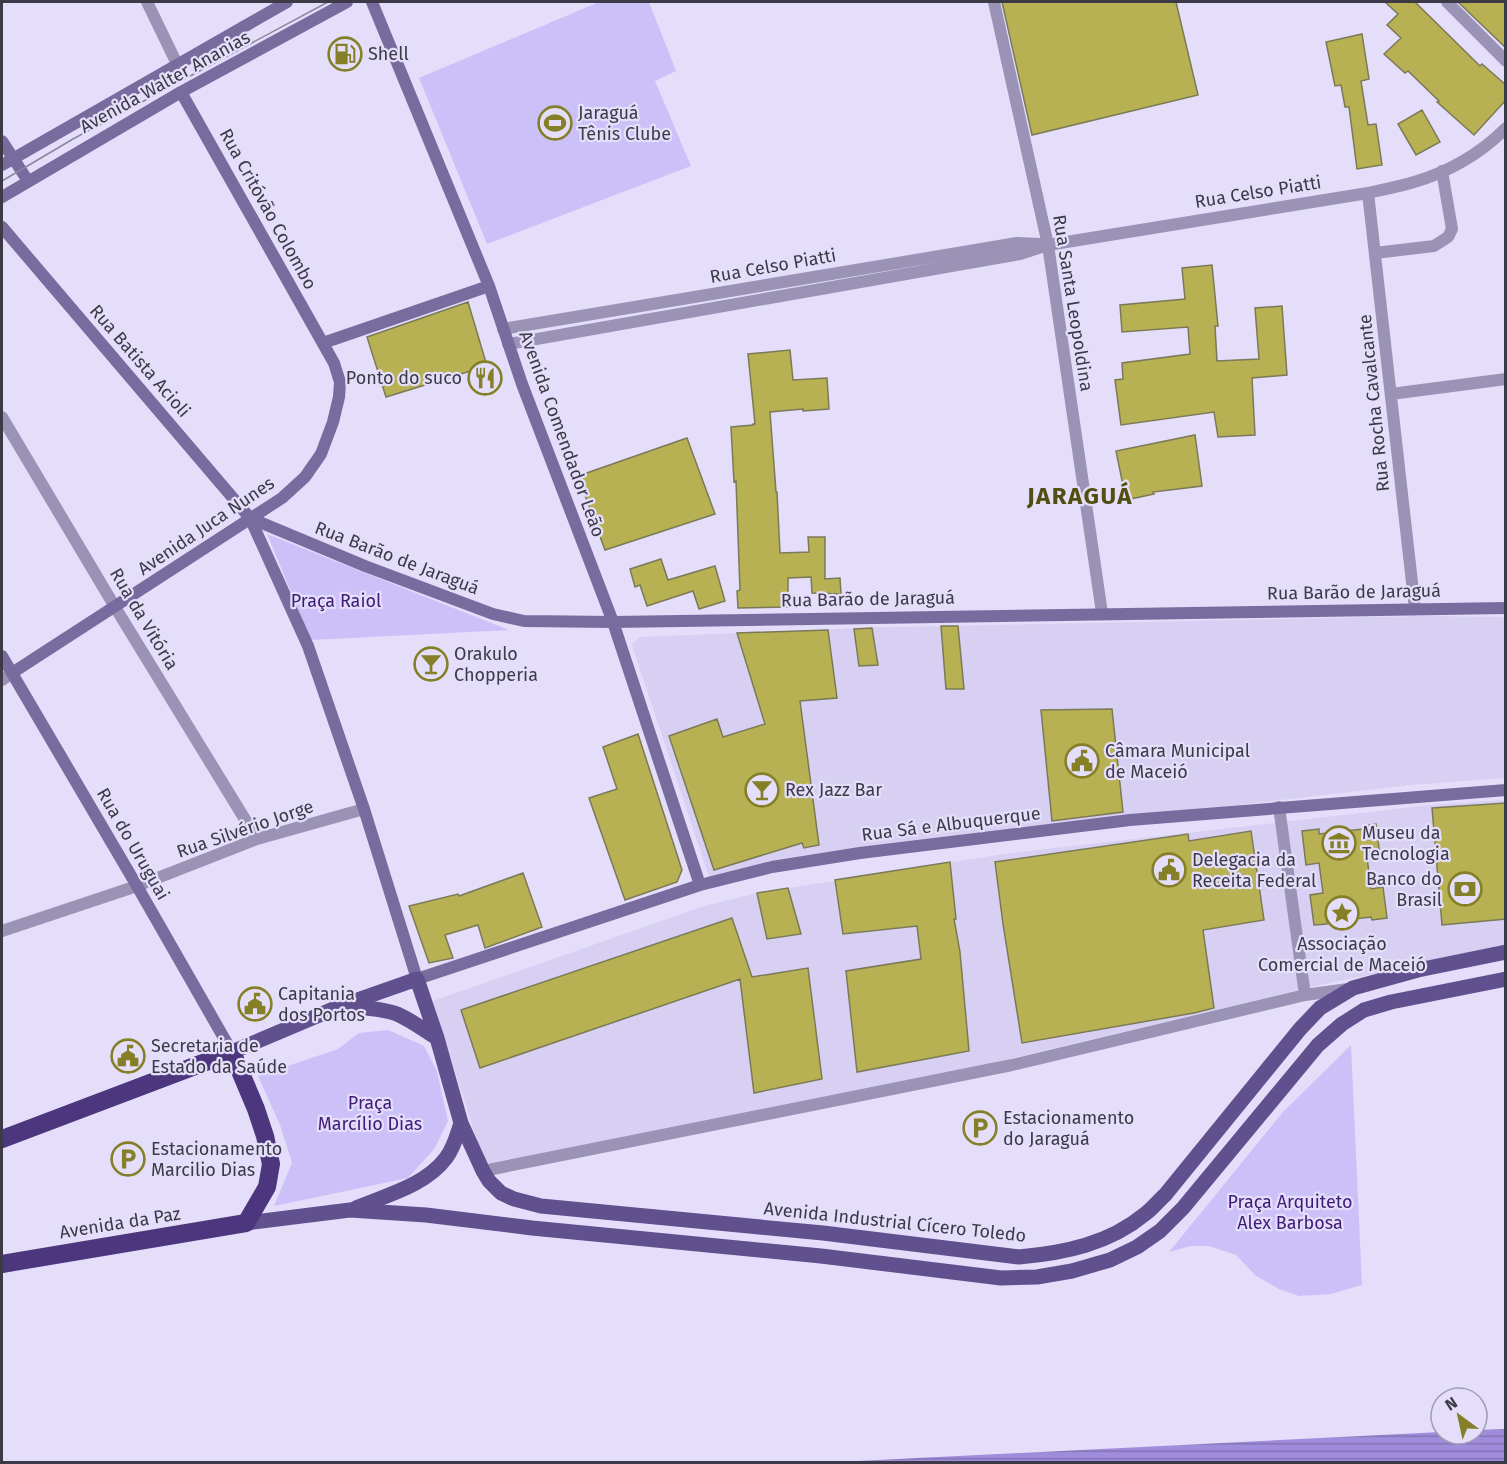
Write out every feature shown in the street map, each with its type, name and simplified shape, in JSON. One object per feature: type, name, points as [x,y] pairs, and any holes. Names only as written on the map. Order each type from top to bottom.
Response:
[{"type":"highway","points":[[2,1139],[232,1052],[266,1136],[272,1164],[267,1187],[246,1223]]},
{"type":"highway","name":"Avenida da Paz","points":[[2,1264],[246,1223]]},
{"type":"main road","name":"Avenida Industrial Cícero Toledo","points":[[417,979],[437,1038],[461,1123],[483,1171],[501,1193],[540,1206],[823,1233],[1019,1257],[1049,1254],[1089,1245],[1120,1231],[1145,1215],[1165,1195],[1300,1029],[1320,1008],[1353,988],[1418,970],[1506,952]]},
{"type":"main road","points":[[232,1052],[343,1005],[417,979]]},
{"type":"main road","points":[[246,1223],[350,1210],[426,1215],[821,1256],[1001,1278],[1037,1277],[1072,1271],[1110,1260],[1137,1247],[1160,1231],[1183,1208],[1318,1045],[1342,1024],[1364,1010],[1391,1002],[1506,979]]},
{"type":"main road","points":[[343,1005],[396,1014],[437,1038]]},
{"type":"main road","points":[[350,1210],[424,1179],[436,1170],[455,1144],[461,1123]]},
{"type":"street","points":[[147,2],[177,64]]},
{"type":"street","name":"Avenida Walter Ananias","points":[[7,161],[287,2]]},
{"type":"street","name":"Avenida Walter Ananias","points":[[2,197],[182,92],[347,2]]},
{"type":"street","name":"Avenida Comendador Leão","points":[[372,2],[489,286],[530,406],[613,622],[700,885]]},
{"type":"street","name":"Rua Santa Leopoldina","points":[[994,2],[1048,245],[1102,613]]},
{"type":"street","points":[[1447,2],[1506,61]]},
{"type":"street","name":"Rua Critóvão Colombo","points":[[182,92],[323,343]]},
{"type":"street","name":"Rua Celso Piatti","points":[[508,344],[1020,254],[1048,245],[1368,193],[1413,183],[1442,171],[1473,156],[1506,129]]},
{"type":"street","points":[[2,141],[7,161],[28,181]]},
{"type":"street","points":[[1375,253],[1434,246],[1448,237],[1452,229],[1442,171]]},
{"type":"street","name":"Rua Rocha Cavalcante","points":[[1368,193],[1416,609]]},
{"type":"street","name":"Rua Batista Acioli","points":[[2,227],[250,518]]},
{"type":"street","name":"Rua Celso Piatti","points":[[503,329],[1017,243],[1048,245]]},
{"type":"street","points":[[323,343],[489,286]]},
{"type":"street","name":"Avenida Juca Nunes","points":[[7,676],[282,498],[305,477],[321,454],[339,398],[340,382],[334,363],[323,343]]},
{"type":"street","points":[[1391,393],[1506,379]]},
{"type":"street","name":"Rua da Vitória","points":[[2,417],[257,839]]},
{"type":"street","points":[[250,518],[308,646],[364,809],[417,979]]},
{"type":"street","name":"Rua Barão de Jaraguá","points":[[250,518],[365,567],[493,614],[524,621],[613,622],[1506,608]]},
{"type":"street","name":"Rua do Uruguai","points":[[2,656],[7,676],[137,886],[232,1052]]},
{"type":"street","name":"Rua Sá e Albuquerque","points":[[417,979],[700,885],[772,867],[860,853],[1130,820],[1506,790]]},
{"type":"street","points":[[1279,807],[1305,995]]},
{"type":"street","name":"Rua Silvério Jorge","points":[[2,931],[137,886],[257,839],[364,809]]},
{"type":"street","points":[[483,1171],[1012,1065],[1305,995],[1353,988]]},
{"type":"shaded area","points":[[1424,616],[1505,617],[1505,778],[1411,785],[1116,819],[710,880],[632,645],[639,637],[891,627]]},
{"type":"shaded area","points":[[1505,800],[1505,946],[1316,986],[924,1079],[492,1164],[483,1160],[433,1001],[704,906],[757,893],[1004,854],[1430,805]]},
{"type":"shaded area","points":[[1505,1429],[1505,1462],[838,1462],[1429,1433],[1429,1446],[1489,1446],[1489,1430]]},
{"type":"green space","name":"Jaraguá Tênis Clube","points":[[599,2],[649,2],[676,71],[655,81],[691,166],[487,244],[419,78]]},
{"type":"green space","name":"Praça Raiol","points":[[267,534],[509,630],[311,640]]},
{"type":"green space","name":"Praça Marcílio Dias","points":[[388,1030],[424,1046],[437,1071],[448,1121],[435,1148],[408,1178],[274,1206],[292,1163],[280,1125],[258,1076],[338,1049],[359,1033]]},
{"type":"green space","name":"Praça Arquiteto Alex Barbosa","points":[[1351,1045],[1362,1285],[1331,1294],[1299,1296],[1279,1289],[1256,1276],[1236,1255],[1209,1246],[1191,1246],[1169,1252],[1283,1112]]},
{"type":"building","points":[[1002,2],[1176,2],[1198,95],[1032,135]]},
{"type":"building","points":[[1385,2],[1415,2],[1480,66],[1482,64],[1506,85],[1506,100],[1474,135],[1437,102],[1439,101],[1408,71],[1405,73],[1384,54],[1401,38],[1387,25],[1398,14]]},
{"type":"building","points":[[1458,2],[1506,2],[1506,48]]},
{"type":"building","points":[[1362,34],[1369,79],[1361,81],[1368,125],[1376,124],[1382,165],[1357,169],[1349,107],[1345,107],[1341,85],[1335,86],[1326,42]]},
{"type":"building","points":[[1422,110],[1440,142],[1416,155],[1398,124]]},
{"type":"building","points":[[1212,265],[1218,326],[1215,326],[1217,361],[1259,359],[1255,308],[1282,306],[1287,375],[1252,378],[1255,435],[1218,437],[1214,412],[1121,425],[1115,380],[1123,379],[1122,363],[1190,354],[1188,327],[1122,332],[1120,305],[1185,299],[1182,268]]},
{"type":"building","points":[[468,302],[487,366],[386,397],[367,337]]},
{"type":"building","points":[[790,350],[793,380],[827,378],[829,409],[770,412],[780,553],[809,552],[808,537],[825,537],[825,579],[840,578],[841,594],[812,593],[811,577],[788,578],[788,607],[738,608],[737,591],[740,590],[736,481],[734,482],[731,427],[755,424],[748,354]]},
{"type":"building","points":[[1195,435],[1202,486],[1153,492],[1154,494],[1126,500],[1116,451]]},
{"type":"building","points":[[687,438],[715,514],[605,550],[578,476]]},
{"type":"building","points":[[661,559],[668,580],[715,566],[725,601],[699,609],[693,591],[647,606],[640,585],[635,587],[630,569]]},
{"type":"building","points":[[941,626],[958,626],[964,689],[946,689]]},
{"type":"building","points":[[872,628],[878,665],[859,666],[854,629]]},
{"type":"building","points":[[828,630],[837,698],[800,701],[819,845],[804,848],[802,843],[714,870],[669,736],[717,719],[723,737],[765,724],[737,633]]},
{"type":"building","name":"Câmara Municipal de Maceió","points":[[1112,709],[1123,812],[1052,821],[1041,710]]},
{"type":"building","points":[[638,734],[682,870],[677,882],[625,900],[589,798],[617,789],[603,747]]},
{"type":"building","name":"Banco do Brasil","points":[[1506,803],[1506,919],[1442,925],[1432,808]]},
{"type":"building","points":[[1376,824],[1380,856],[1367,857],[1371,889],[1383,887],[1387,918],[1372,920],[1371,917],[1314,925],[1310,895],[1323,893],[1319,863],[1306,865],[1302,831],[1319,829],[1319,834],[1363,829],[1363,826]]},
{"type":"building","name":"Delegacia da Receita Federal","points":[[1251,831],[1264,920],[1203,930],[1214,1008],[1022,1043],[995,862],[1188,834],[1189,841]]},
{"type":"building","points":[[950,862],[969,1051],[857,1072],[846,971],[921,959],[917,926],[843,934],[835,880]]},
{"type":"building","points":[[523,873],[542,927],[485,948],[478,925],[445,935],[453,958],[429,963],[409,906],[458,894],[459,896]]},
{"type":"building","points":[[788,888],[801,934],[767,939],[757,893]]},
{"type":"building","points":[[732,918],[752,977],[808,968],[822,1079],[754,1093],[740,979],[480,1068],[461,1010]]},
{"type":"tram line","points":[[2,181],[73,139],[328,2]]},
{"type":"place","name":"Shell","points":[[345,54]]},
{"type":"place","name":"Jaraguá Tênis Clube","points":[[555,123]]},
{"type":"place","name":"Ponto do suco","points":[[485,378]]},
{"type":"place","name":"Orakulo Chopperia","points":[[431,664]]},
{"type":"place","name":"Câmara Municipal de Maceió","points":[[1082,761]]},
{"type":"place","name":"Rex Jazz Bar","points":[[762,790]]},
{"type":"place","name":"Museu da Tecnologia","points":[[1339,843]]},
{"type":"place","name":"Delegacia da Receita Federal","points":[[1169,870]]},
{"type":"place","name":"Banco do Brasil","points":[[1465,889]]},
{"type":"place","name":"Associação Comercial de Maceió","points":[[1342,913]]},
{"type":"place","name":"Capitania dos Portos","points":[[255,1004]]},
{"type":"place","name":"Secretaria de Estado da Saúde","points":[[128,1056]]},
{"type":"place","name":"Estacionamento do Jaraguá","points":[[980,1128]]},
{"type":"place","name":"Estacionamento Marcilio Dias","points":[[128,1159]]},
{"type":"district","name":"JARAGUÁ","points":[[1080,496]]}]
